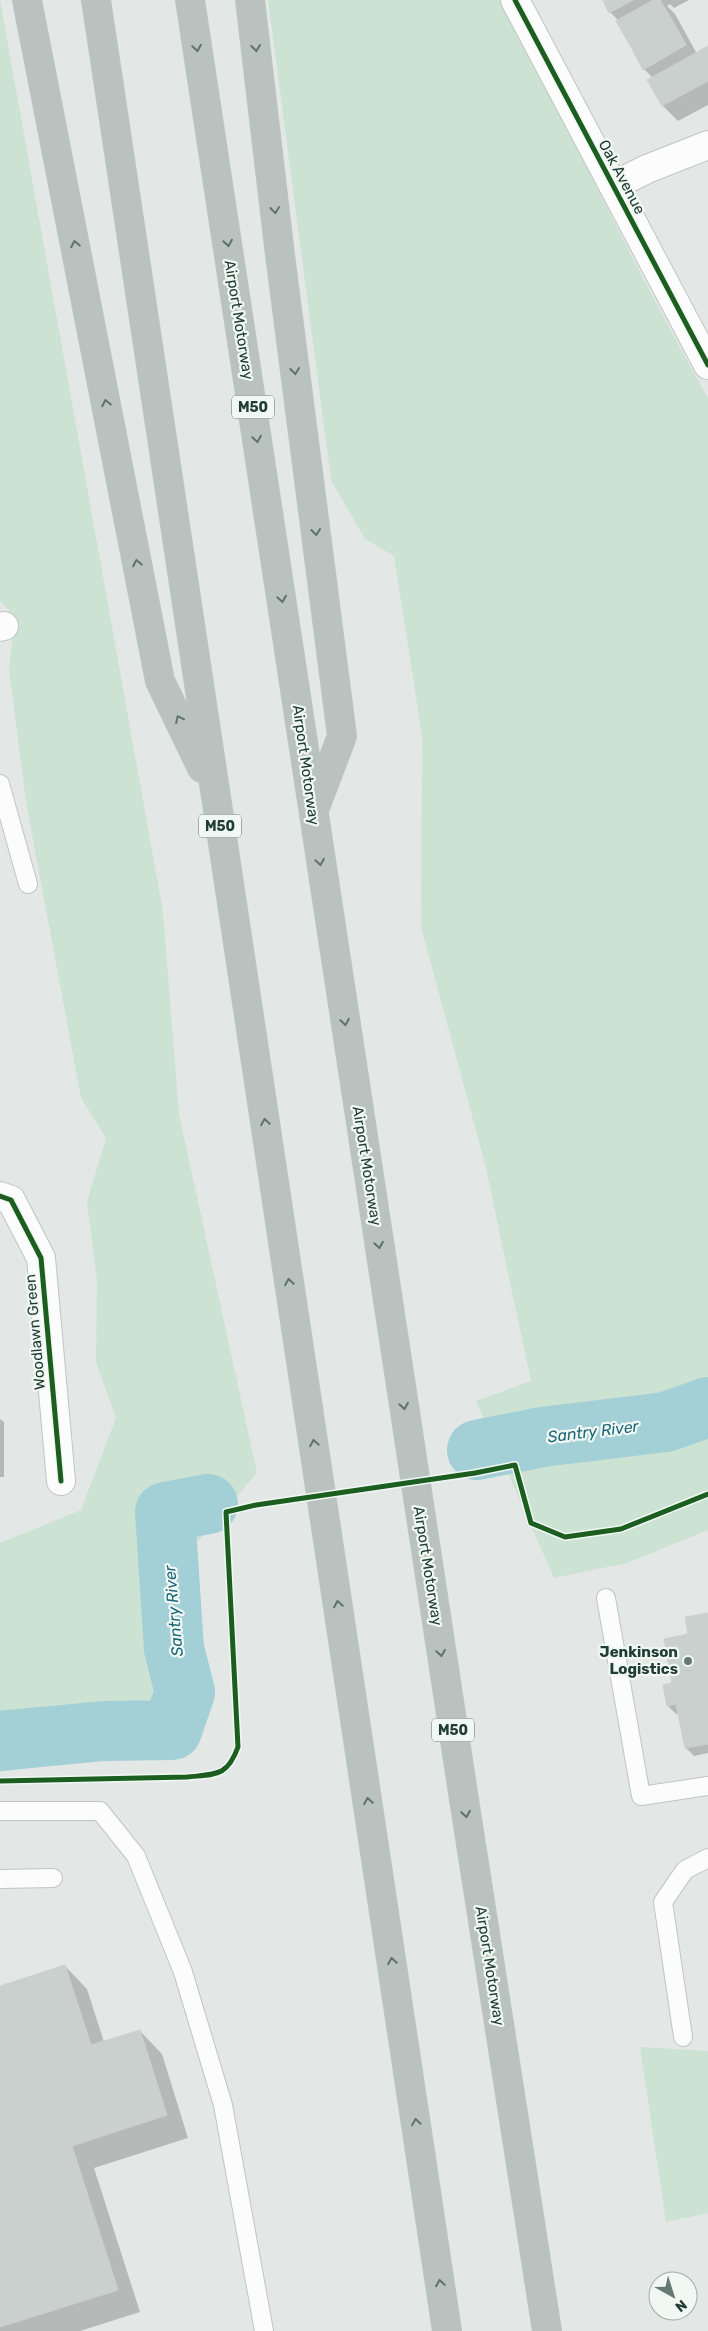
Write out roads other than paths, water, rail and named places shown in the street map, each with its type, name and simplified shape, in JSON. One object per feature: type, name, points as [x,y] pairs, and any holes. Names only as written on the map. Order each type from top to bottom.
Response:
[{"type":"highway","points":[[28,0],[160,681],[215,794]]},
{"type":"highway","name":"M50","points":[[96,0],[448,2331]]},
{"type":"highway","name":"Airport Motorway","points":[[190,0],[313,814],[547,2331]]},
{"type":"highway","points":[[250,0],[342,736],[313,814]]},
{"type":"street","name":"Oak Avenue","points":[[515,0],[708,365]]},
{"type":"street","points":[[613,186],[647,169],[708,145]]},
{"type":"street","name":"Woodlawn Green","points":[[0,1196],[11,1200],[41,1258],[61,1481]]},
{"type":"lane","points":[[0,784],[28,884]]},
{"type":"lane","points":[[606,1598],[642,1796],[708,1786]]},
{"type":"lane","points":[[0,1811],[100,1811],[136,1856],[183,1972],[223,2104],[264,2331]]},
{"type":"lane","points":[[683,2037],[663,1902],[685,1870],[708,1858]]},
{"type":"lane","points":[[0,1879],[53,1878]]},
{"type":"waterway","name":"Santry River","points":[[477,1450],[542,1437],[666,1422],[708,1407]]},
{"type":"waterway","name":"Santry River","points":[[0,1741],[104,1731],[172,1730],[185,1692],[174,1649],[165,1512],[208,1504]]},
{"type":"place","name":"Jenkinson Logistics","points":[[688,1661]]}]
